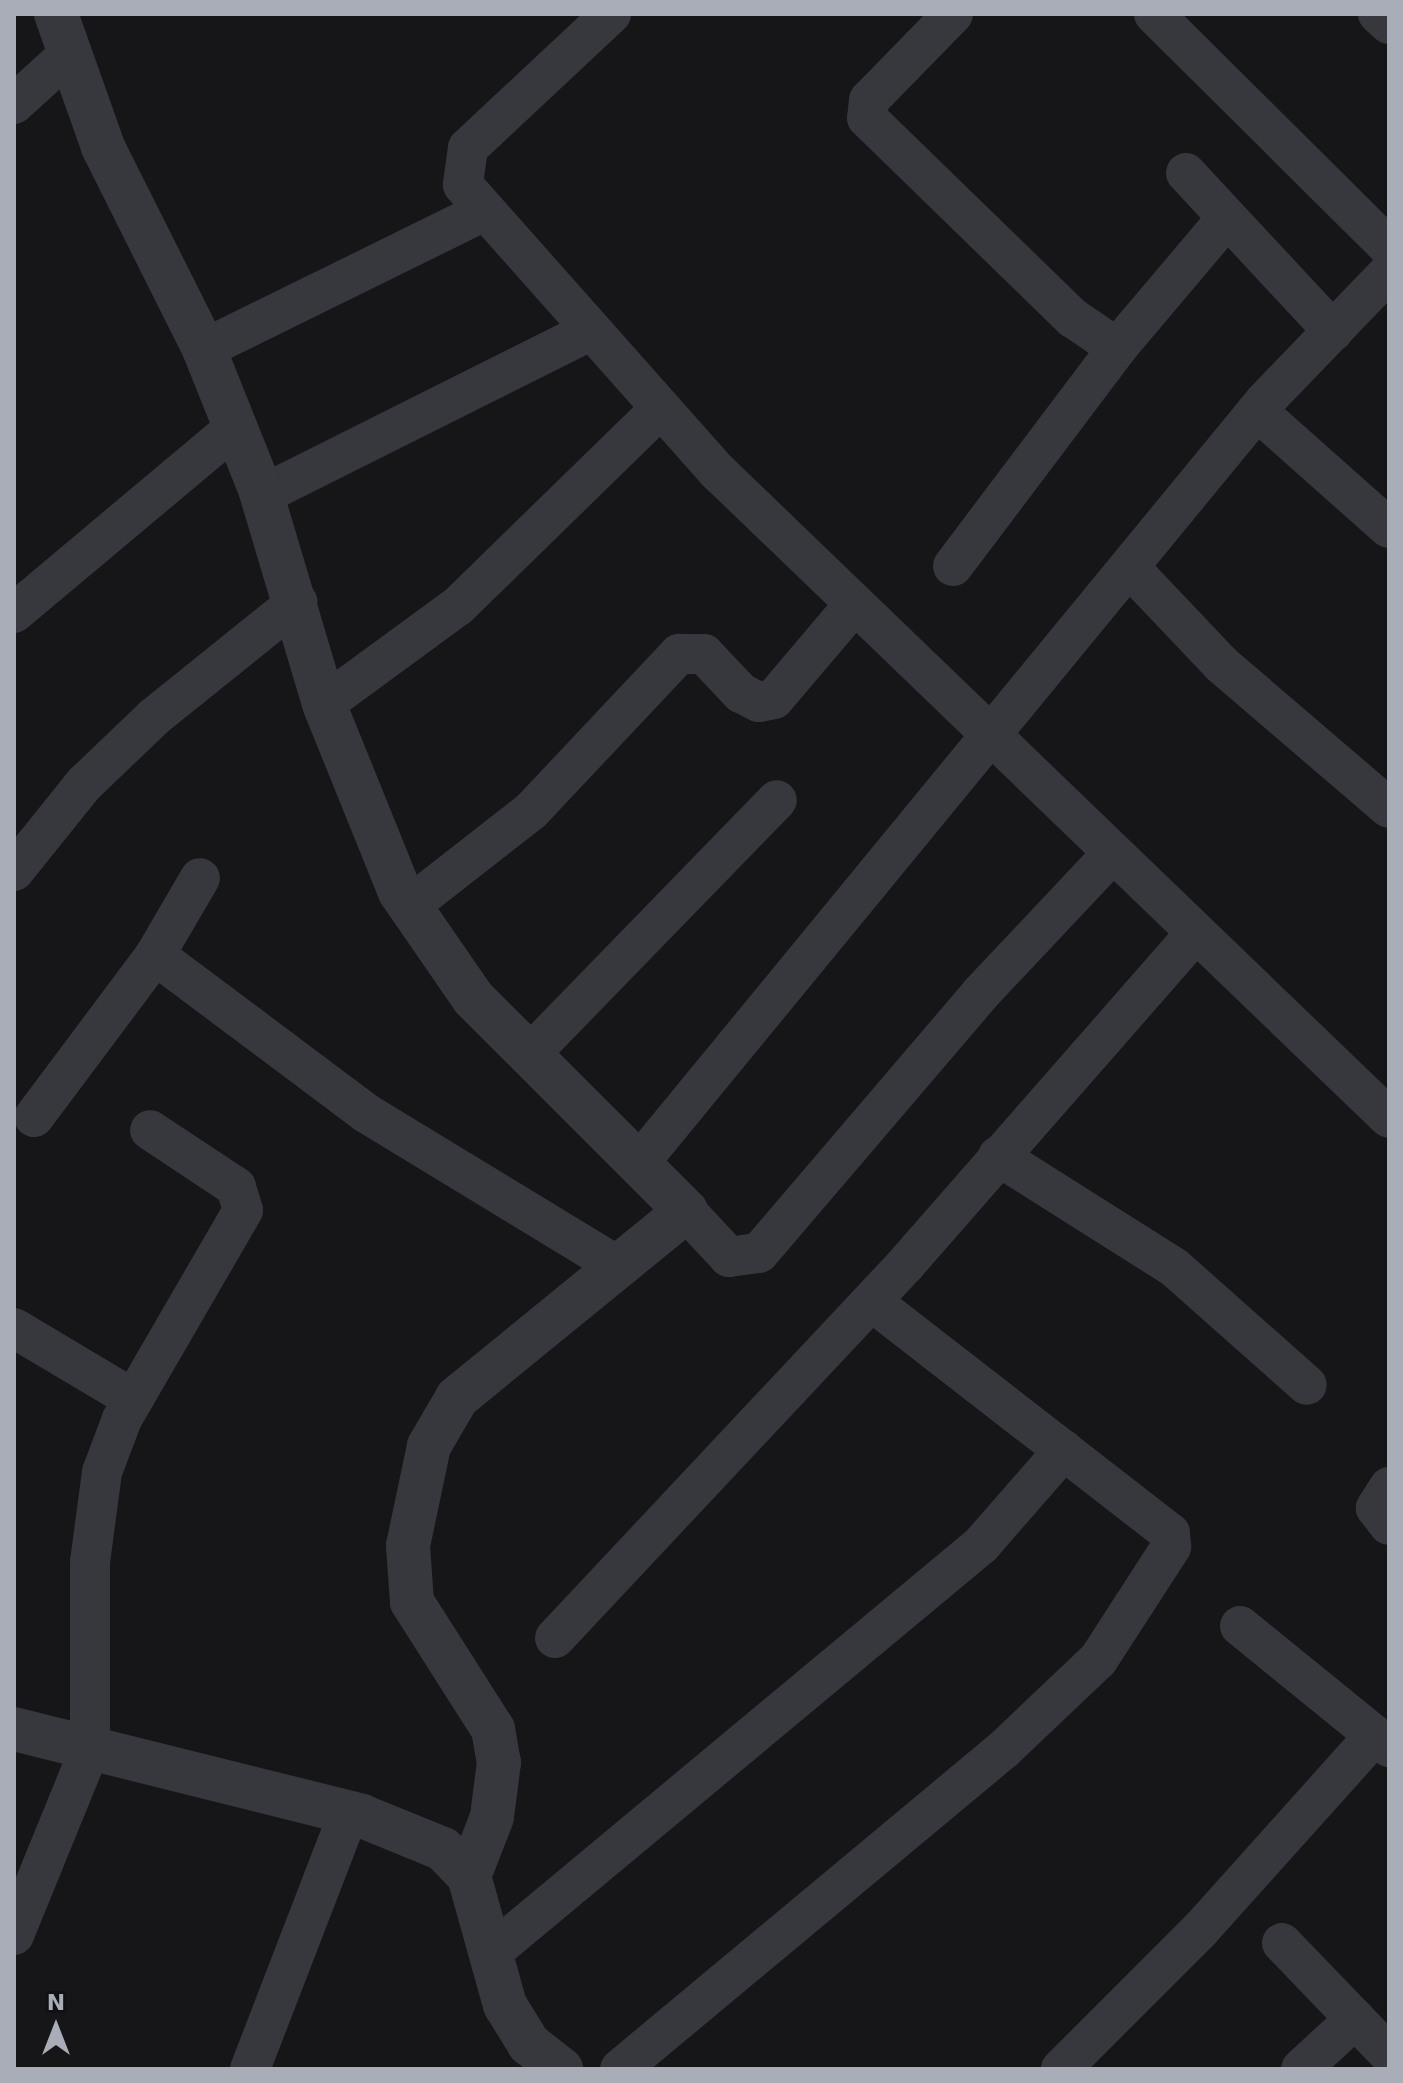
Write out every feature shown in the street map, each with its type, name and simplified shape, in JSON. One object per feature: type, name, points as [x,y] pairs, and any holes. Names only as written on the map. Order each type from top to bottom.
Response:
[{"type":"street","points":[[611,14],[468,148],[463,185],[659,410],[853,606],[1389,1118]]},
{"type":"street","points":[[953,14],[869,100],[867,118],[1073,318],[1117,348]]},
{"type":"street","points":[[1154,14],[1389,247]]},
{"type":"street","points":[[1378,14],[1389,24]]},
{"type":"street","points":[[14,104],[62,34]]},
{"type":"street","points":[[62,34],[103,147],[204,349],[236,427],[297,602],[324,704],[408,907],[437,956],[729,1257],[759,1253],[980,994],[1113,853]]},
{"type":"street","points":[[1186,173],[1225,220],[1333,331]]},
{"type":"street","points":[[204,349],[485,211]]},
{"type":"street","points":[[953,566],[1117,348],[1225,220]]},
{"type":"street","points":[[639,1163],[1131,569],[1257,411],[1389,272]]},
{"type":"street","points":[[262,495],[588,332]]},
{"type":"street","points":[[324,704],[458,606],[659,410]]},
{"type":"street","points":[[1257,411],[1389,528]]},
{"type":"street","points":[[14,613],[236,427]]},
{"type":"street","points":[[1131,569],[1221,664],[1389,808]]},
{"type":"street","points":[[14,871],[84,784],[154,717],[297,602]]},
{"type":"street","points":[[408,907],[531,811],[679,654],[704,654],[741,693],[774,699],[853,606]]},
{"type":"street","points":[[530,1054],[777,800]]},
{"type":"street","points":[[34,1117],[155,955],[200,878]]},
{"type":"street","points":[[555,1638],[871,1301],[1196,933]]},
{"type":"street","points":[[155,955],[366,1113],[618,1266]]},
{"type":"street","points":[[14,1935],[90,1749],[95,1507],[133,1399],[243,1210],[236,1187],[150,1130]]},
{"type":"street","points":[[998,1156],[1175,1268],[1307,1385]]},
{"type":"street","points":[[469,1876],[492,1817],[499,1762],[493,1729],[412,1602],[408,1546],[421,1476],[457,1398],[686,1211]]},
{"type":"street","points":[[620,2069],[1003,1750],[1116,1641],[1173,1540],[1064,1450],[871,1301]]},
{"type":"street","points":[[14,1328],[133,1399]]},
{"type":"street","points":[[492,1952],[981,1545],[1064,1450]]},
{"type":"street","points":[[1389,1487],[1376,1508],[1389,1525]]},
{"type":"street","points":[[1061,2069],[1382,1742],[1240,1626]]},
{"type":"street","points":[[14,1729],[349,1812],[424,1837],[469,1876],[516,2025],[561,2069]]},
{"type":"street","points":[[250,2069],[349,1812]]},
{"type":"street","points":[[1282,1943],[1389,2054]]},
{"type":"street","points":[[1301,2069],[1355,2019]]}]
